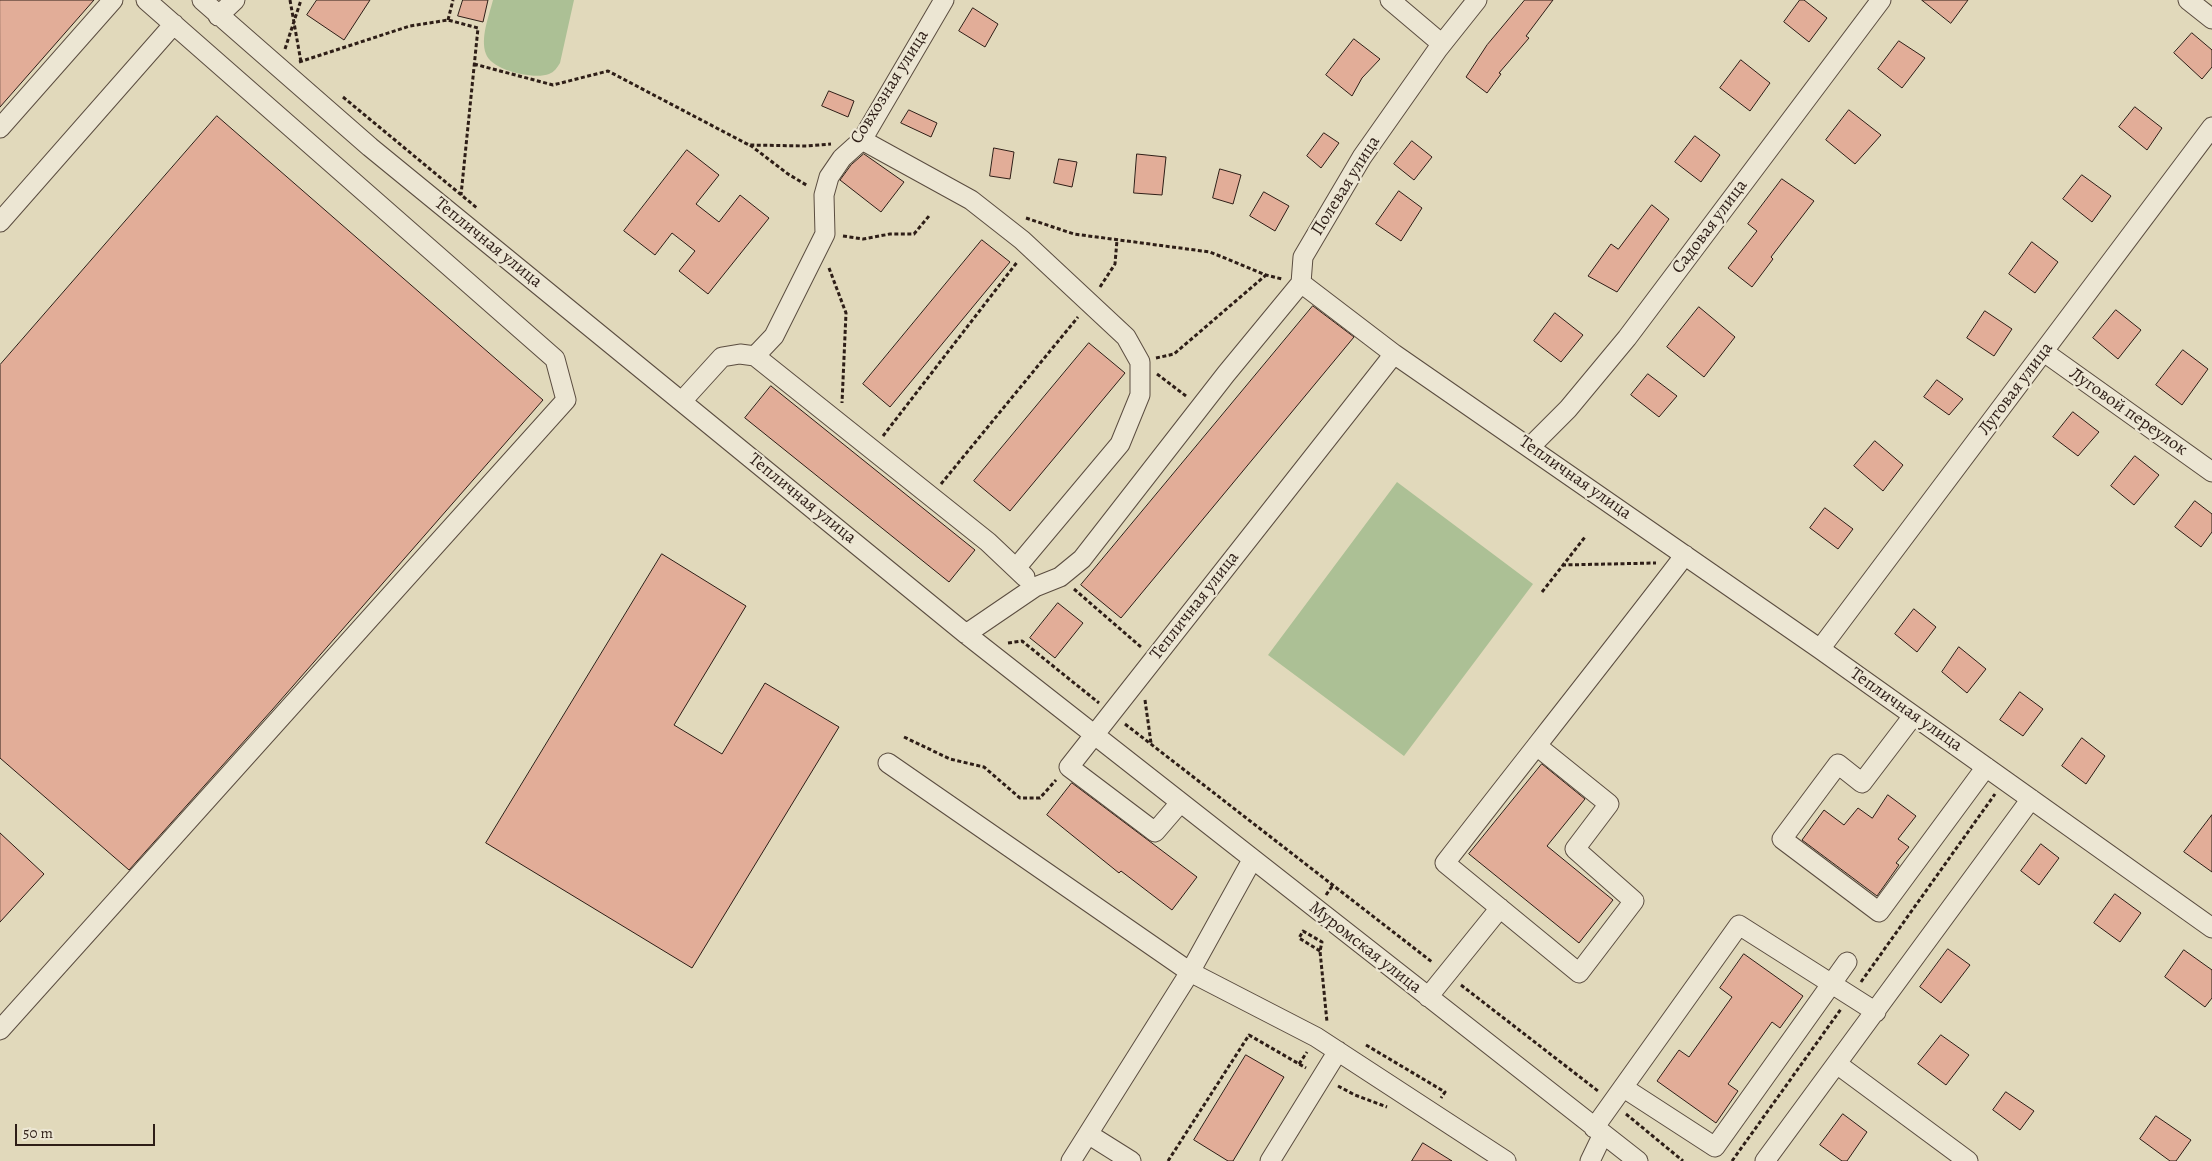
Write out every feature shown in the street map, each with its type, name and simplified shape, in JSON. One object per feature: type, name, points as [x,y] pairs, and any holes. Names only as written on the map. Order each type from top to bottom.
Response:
[{"type":"street","points":[[0,128],[113,0]]},
{"type":"street","points":[[0,1030],[566,400],[555,359],[146,0]]},
{"type":"street","name":"Тепличная улица","points":[[202,0],[218,16],[282,60],[370,147],[966,634],[1093,735],[1394,354],[1530,446],[1682,559],[1820,649],[1913,716],[1981,773],[2031,799],[2212,928]]},
{"type":"street","points":[[218,16],[235,0]]},
{"type":"street","name":"Совхозная улица","points":[[755,356],[774,336],[823,239],[824,196],[829,177],[842,158],[862,140],[944,0]]},
{"type":"street","points":[[1390,0],[1442,44]]},
{"type":"street","name":"Полевая улица","points":[[1301,284],[1303,257],[1352,173],[1442,44],[1476,0]]},
{"type":"street","name":"Садовая улица","points":[[1530,446],[1568,409],[1627,338],[1881,0]]},
{"type":"street","points":[[2188,0],[2212,19]]},
{"type":"street","points":[[0,222],[174,24]]},
{"type":"street","name":"Луговая улица","points":[[1820,649],[2212,127]]},
{"type":"street","points":[[862,140],[971,200],[1029,247],[1126,337],[1140,362],[1140,395],[1120,444],[1016,568]]},
{"type":"street","points":[[966,634],[1035,586],[1060,577],[1082,559],[1201,406],[1301,284],[1394,354]]},
{"type":"street","name":"Луговой переулок","points":[[2044,352],[2212,472]]},
{"type":"street","points":[[682,401],[722,357],[740,354],[755,356],[988,542],[1035,586]]},
{"type":"street","points":[[1537,746],[1609,804],[1574,849],[1634,900],[1579,973],[1445,863],[1682,559]]},
{"type":"street","points":[[1913,716],[1862,783],[1838,764],[1782,839],[1879,912],[1981,773]]},
{"type":"street","points":[[1093,735],[1069,767],[1155,832],[1180,803]]},
{"type":"street","name":"Муромская улица","points":[[1093,735],[1638,1161]]},
{"type":"street","points":[[888,763],[1190,972],[1316,1037],[1497,1158]]},
{"type":"street","points":[[1765,1161],[2031,799]]},
{"type":"street","points":[[1071,1161],[1190,972],[1252,860]]},
{"type":"street","points":[[1428,997],[1500,908]]},
{"type":"street","points":[[1590,1161],[1599,1131],[1613,1103],[1739,925],[1876,1012]]},
{"type":"street","points":[[1624,1088],[1715,1147],[1847,962]]},
{"type":"street","points":[[1270,1161],[1338,1052]]},
{"type":"street","points":[[1837,1064],[1968,1161]]},
{"type":"street","points":[[1088,1134],[1131,1161]]},
{"type":"path","points":[[290,0],[302,62]]},
{"type":"path","points":[[301,0],[282,60],[302,62],[410,26],[448,20],[478,28],[461,195]]},
{"type":"path","points":[[448,20],[453,0]]},
{"type":"path","points":[[474,64],[552,85],[608,72],[750,145],[788,174],[824,196]]},
{"type":"path","points":[[750,145],[807,146],[862,140]]},
{"type":"path","points":[[840,424],[844,391],[846,312],[823,239],[862,239],[890,234],[914,234],[929,216]]},
{"type":"path","points":[[1018,216],[1074,234],[1210,252],[1266,275],[1301,284]]},
{"type":"path","points":[[931,496],[1090,303],[1115,264],[1117,240]]},
{"type":"path","points":[[872,450],[1029,247]]},
{"type":"path","points":[[1140,362],[1174,354],[1266,275]]},
{"type":"path","points":[[1140,362],[1201,406]]},
{"type":"path","points":[[1542,592],[1585,537]]},
{"type":"path","points":[[1562,565],[1682,559]]},
{"type":"path","points":[[1060,577],[1154,658]]},
{"type":"path","points":[[1009,644],[1022,641],[1151,744],[1613,1103],[1683,1161]]},
{"type":"path","points":[[1142,674],[1151,744]]},
{"type":"path","points":[[904,737],[950,759],[984,767],[1020,798],[1040,798],[1069,767]]},
{"type":"path","points":[[1732,1161],[1996,793],[1981,773]]},
{"type":"path","points":[[1299,1064],[1327,1022],[1320,951],[1322,942],[1303,931],[1299,938],[1320,951]]},
{"type":"green space","points":[[493,0],[574,0],[560,63],[554,71],[542,76],[524,75],[504,69],[490,60],[484,48],[484,41]]},
{"type":"green space","points":[[1397,482],[1533,584],[1404,756],[1268,655]]},
{"type":"building","points":[[0,0],[94,0],[0,107]]},
{"type":"building","points":[[317,0],[370,0],[344,40],[307,15]]},
{"type":"building","points":[[463,0],[488,0],[483,22],[458,16]]},
{"type":"building","points":[[1525,0],[1553,0],[1526,36],[1529,38],[1499,73],[1501,74],[1487,93],[1466,77],[1487,45]]},
{"type":"building","points":[[1800,0],[1804,0],[1827,18],[1809,42],[1784,22]]},
{"type":"building","points":[[1922,0],[1968,0],[1951,23]]},
{"type":"building","points":[[973,8],[998,24],[985,47],[959,31]]},
{"type":"building","points":[[2192,33],[2212,50],[2212,67],[2202,79],[2174,53]]},
{"type":"building","points":[[1354,39],[1380,59],[1362,78],[1352,96],[1326,75]]},
{"type":"building","points":[[1899,41],[1925,58],[1902,88],[1878,69]]},
{"type":"building","points":[[1741,60],[1770,83],[1750,111],[1720,88]]},
{"type":"building","points":[[829,91],[854,101],[848,117],[822,106]]},
{"type":"building","points":[[2135,107],[2162,128],[2147,150],[2119,127]]},
{"type":"building","points":[[909,110],[937,123],[931,137],[901,123]]},
{"type":"building","points":[[1849,110],[1881,135],[1855,164],[1826,140]]},
{"type":"building","points":[[217,116],[543,400],[272,710],[129,870],[0,758],[0,365]]},
{"type":"building","points":[[1324,133],[1339,143],[1321,168],[1307,156]]},
{"type":"building","points":[[1695,136],[1720,155],[1701,182],[1675,162]]},
{"type":"building","points":[[1412,141],[1432,157],[1414,180],[1394,164]]},
{"type":"building","points":[[994,148],[1014,152],[1010,179],[990,176]]},
{"type":"building","points":[[687,150],[719,175],[696,204],[719,222],[740,195],[769,218],[708,294],[679,271],[695,251],[672,233],[655,255],[624,231]]},
{"type":"building","points":[[864,154],[904,182],[881,212],[840,180],[851,165]]},
{"type":"building","points":[[1137,154],[1166,157],[1162,195],[1134,193]]},
{"type":"building","points":[[1059,159],[1077,162],[1072,187],[1054,183]]},
{"type":"building","points":[[1220,169],[1241,175],[1233,204],[1213,198]]},
{"type":"building","points":[[2082,175],[2111,196],[2092,222],[2063,199]]},
{"type":"building","points":[[1782,179],[1814,201],[1771,257],[1773,259],[1752,287],[1728,268],[1757,231],[1748,224]]},
{"type":"building","points":[[1399,191],[1422,208],[1401,241],[1376,224]]},
{"type":"building","points":[[1264,192],[1289,206],[1275,231],[1250,216]]},
{"type":"building","points":[[1652,205],[1669,219],[1617,292],[1588,276],[1611,244],[1618,249]]},
{"type":"building","points":[[982,240],[1010,262],[890,407],[863,384]]},
{"type":"building","points":[[2032,242],[2058,262],[2035,293],[2009,274]]},
{"type":"building","points":[[1313,306],[1354,337],[1121,618],[1081,585]]},
{"type":"building","points":[[1699,307],[1735,337],[1704,377],[1667,347]]},
{"type":"building","points":[[2116,310],[2141,330],[2118,359],[2093,338]]},
{"type":"building","points":[[1985,311],[2012,329],[1994,356],[1967,338]]},
{"type":"building","points":[[1555,313],[1583,335],[1561,362],[1534,341]]},
{"type":"building","points":[[1089,343],[1125,373],[1010,511],[974,481]]},
{"type":"building","points":[[2183,350],[2208,369],[2182,405],[2156,385]]},
{"type":"building","points":[[1648,374],[1677,396],[1659,417],[1631,395]]},
{"type":"building","points":[[1937,380],[1963,399],[1949,415],[1924,397]]},
{"type":"building","points":[[771,386],[975,550],[949,582],[745,418]]},
{"type":"building","points":[[2073,412],[2099,432],[2078,456],[2053,437]]},
{"type":"building","points":[[1875,441],[1903,465],[1883,491],[1854,466]]},
{"type":"building","points":[[2135,456],[2159,475],[2134,505],[2111,486]]},
{"type":"building","points":[[2195,501],[2212,514],[2212,532],[2201,547],[2175,527]]},
{"type":"building","points":[[1825,508],[1853,529],[1838,549],[1810,528]]},
{"type":"building","points":[[662,554],[746,606],[674,725],[722,754],[765,683],[839,727],[692,968],[486,843]]},
{"type":"building","points":[[1058,603],[1083,623],[1055,658],[1030,638]]},
{"type":"building","points":[[1914,609],[1936,627],[1917,652],[1895,634]]},
{"type":"building","points":[[1959,647],[1986,669],[1967,693],[1942,672]]},
{"type":"building","points":[[2020,692],[2043,709],[2023,736],[2000,720]]},
{"type":"building","points":[[2082,738],[2105,756],[2086,784],[2062,766]]},
{"type":"building","points":[[1542,764],[1585,799],[1547,846],[1613,900],[1579,943],[1469,854]]},
{"type":"building","points":[[1072,783],[1197,877],[1172,910],[1121,871],[1119,873],[1047,815]]},
{"type":"building","points":[[1888,795],[1916,816],[1898,839],[1909,847],[1896,863],[1899,865],[1877,896],[1802,840],[1824,810],[1844,825],[1858,808],[1872,818]]},
{"type":"building","points":[[2212,815],[2212,872],[2184,852]]},
{"type":"building","points":[[0,833],[44,874],[0,922]]},
{"type":"building","points":[[2041,844],[2059,858],[2039,885],[2021,871]]},
{"type":"building","points":[[2115,894],[2141,913],[2120,942],[2094,923]]},
{"type":"building","points":[[1948,949],[1970,965],[1941,1003],[1920,987]]},
{"type":"building","points":[[2184,950],[2212,970],[2212,998],[2205,1007],[2165,977]]},
{"type":"building","points":[[1744,954],[1803,996],[1780,1028],[1772,1022],[1728,1084],[1738,1091],[1716,1123],[1657,1081],[1679,1050],[1689,1057],[1732,997],[1720,988]]},
{"type":"building","points":[[1941,1035],[1969,1055],[1946,1085],[1918,1064]]},
{"type":"building","points":[[1246,1055],[1284,1077],[1233,1161],[1228,1161],[1194,1140]]},
{"type":"building","points":[[2006,1092],[2034,1111],[2020,1130],[1993,1110]]},
{"type":"building","points":[[1843,1114],[1867,1132],[1847,1161],[1842,1161],[1820,1145]]},
{"type":"building","points":[[2156,1116],[2191,1140],[2176,1161],[2170,1161],[2140,1139]]},
{"type":"building","points":[[1423,1143],[1452,1161],[1412,1161]]}]
